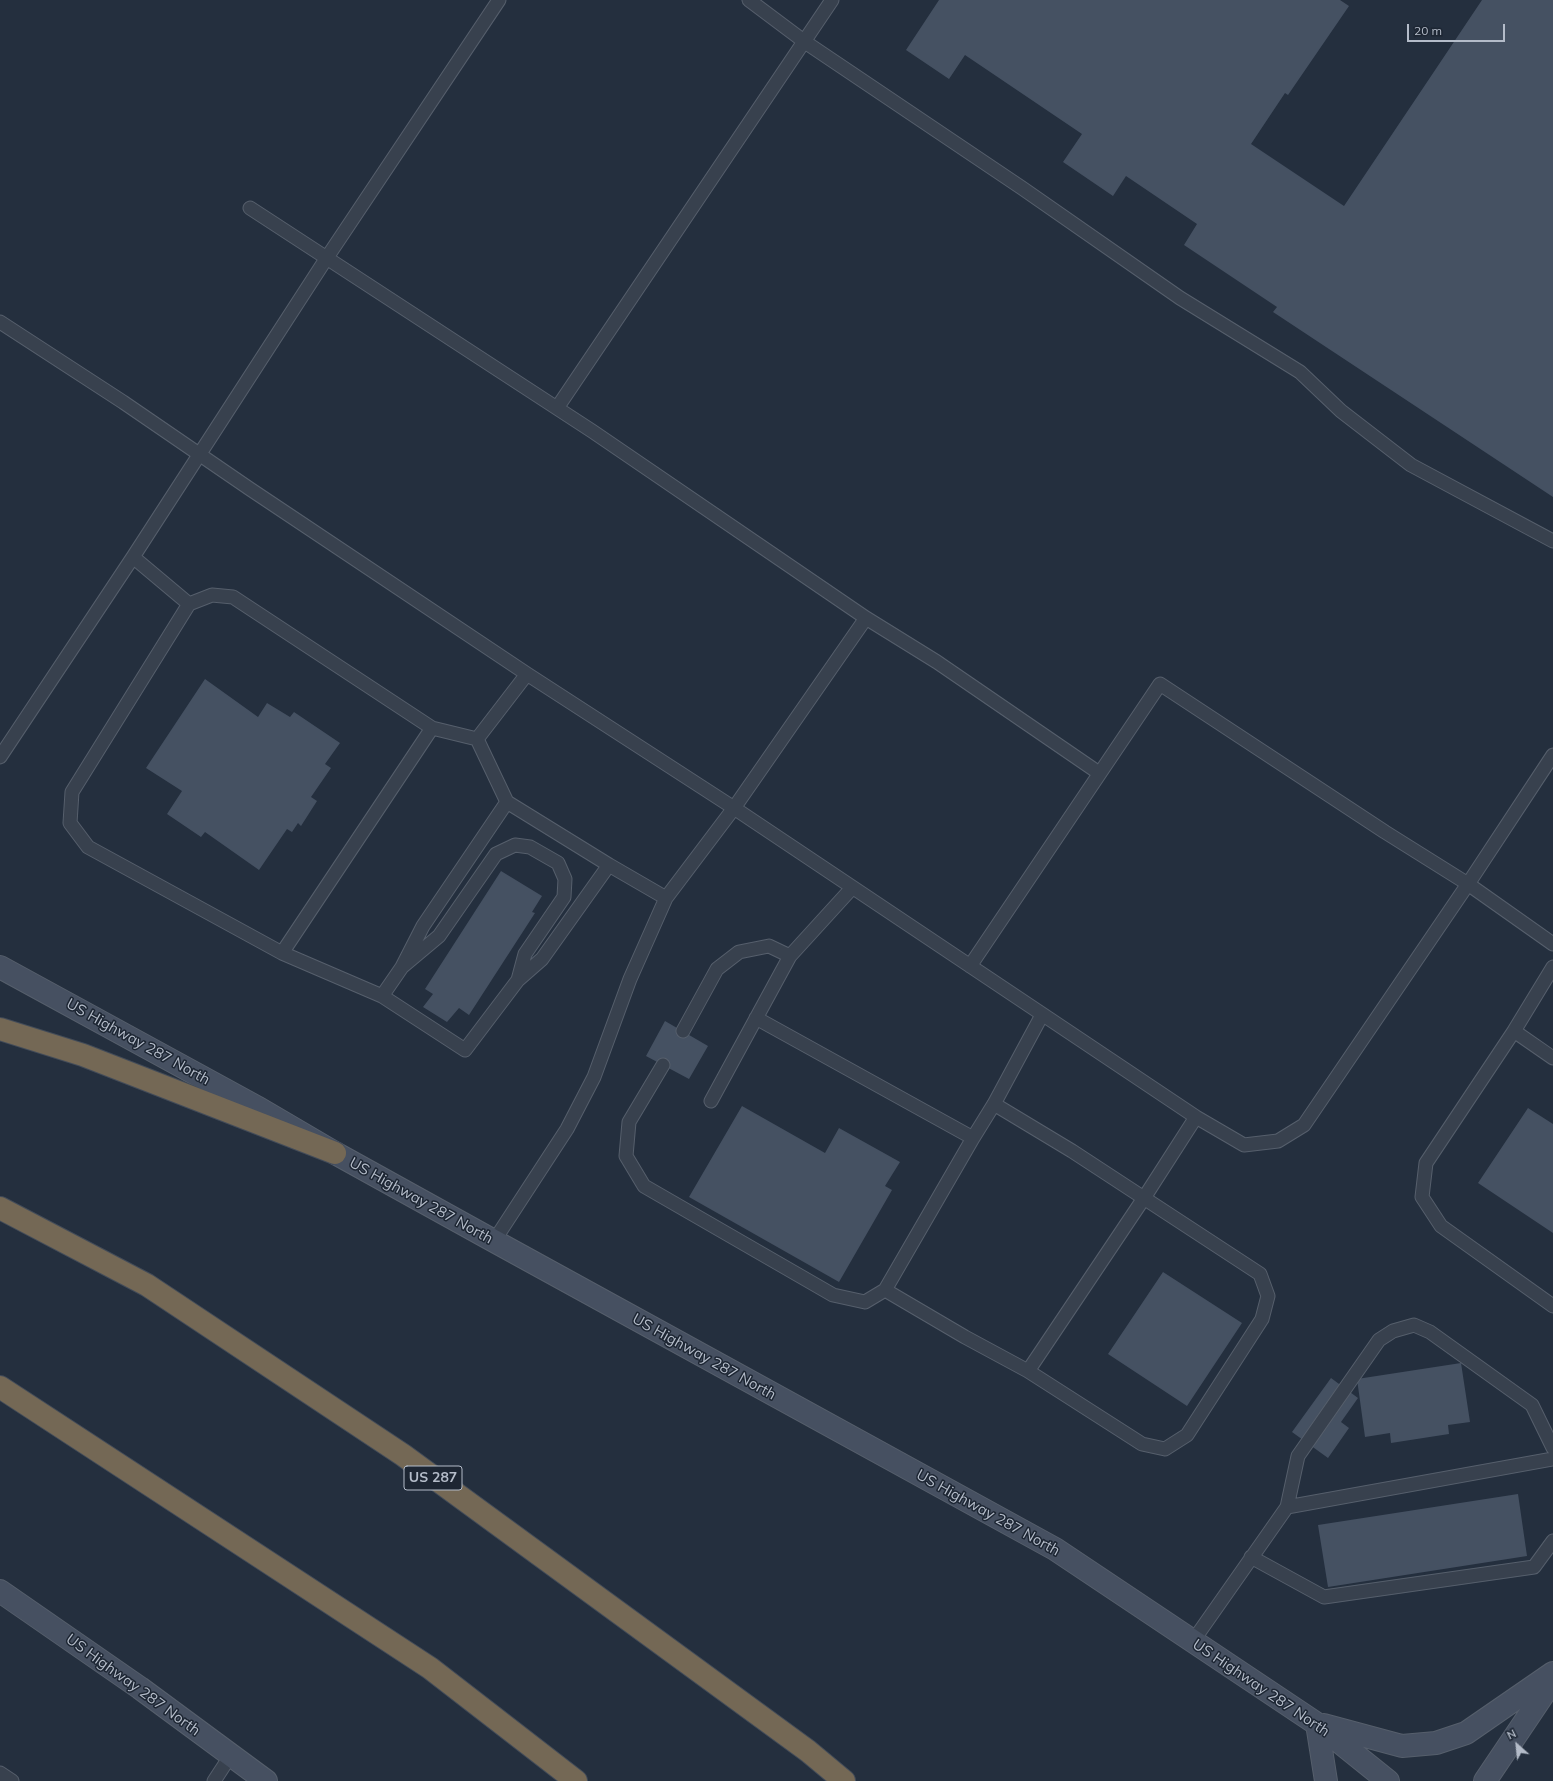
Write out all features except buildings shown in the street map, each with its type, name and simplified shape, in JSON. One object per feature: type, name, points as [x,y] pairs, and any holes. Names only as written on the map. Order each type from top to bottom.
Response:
[{"type":"highway","points":[[0,1029],[83,1055],[335,1153]]},
{"type":"highway","name":"US 287","points":[[0,1208],[147,1286],[403,1455],[808,1751],[844,1781]]},
{"type":"highway","points":[[0,1387],[430,1668],[576,1781]]},
{"type":"main road","name":"US Highway 287 North","points":[[0,967],[219,1086],[494,1242],[1055,1549],[1317,1724],[1388,1781]]},
{"type":"main road","name":"US Highway 287 North","points":[[0,1591],[140,1688],[266,1781]]},
{"type":"main road","points":[[1326,1781],[1317,1724],[1402,1746],[1436,1743],[1466,1733],[1553,1673]]},
{"type":"main road","points":[[1484,1781],[1553,1680]]},
{"type":"lane","points":[[0,757],[133,557],[326,259],[499,0]]},
{"type":"lane","points":[[749,0],[804,42],[1022,188],[1180,298],[1300,372],[1341,411],[1411,465],[1553,541]]},
{"type":"lane","points":[[557,408],[832,0]]},
{"type":"lane","points":[[250,208],[326,259],[557,408],[866,618],[937,662],[1099,773]]},
{"type":"lane","points":[[0,322],[123,402],[199,455],[527,674],[734,808],[1196,1117],[1244,1145],[1278,1142],[1304,1125],[1468,884],[1553,755]]},
{"type":"lane","points":[[133,557],[189,604]]},
{"type":"lane","points":[[478,739],[432,728],[234,597],[212,595],[189,604],[72,792],[70,823],[88,847],[282,953],[382,996],[465,1050],[518,980],[542,959],[609,865]]},
{"type":"lane","points":[[494,1242],[566,1129],[594,1077],[630,979],[666,898],[734,808],[866,618]]},
{"type":"lane","points":[[478,739],[527,674]]},
{"type":"lane","points":[[970,966],[1160,684],[1385,832],[1468,884],[1553,944]]},
{"type":"lane","points":[[282,953],[432,728]]},
{"type":"lane","points":[[478,739],[507,802],[609,865],[666,898]]},
{"type":"lane","points":[[382,996],[402,966],[423,926],[507,802]]},
{"type":"lane","points":[[402,966],[439,936],[496,854],[515,845],[530,847],[558,863],[565,879],[564,897],[525,954],[518,980]]},
{"type":"lane","points":[[712,1100],[790,956],[852,888]]},
{"type":"lane","points":[[682,1032],[718,969],[739,952],[769,946],[790,956]]},
{"type":"lane","points":[[1553,967],[1514,1031],[1426,1163],[1422,1197],[1441,1226],[1553,1306]]},
{"type":"lane","points":[[663,1065],[629,1122],[626,1156],[644,1186],[834,1295],[865,1302],[885,1290],[972,1138],[994,1104],[1042,1015]]},
{"type":"lane","points":[[756,1018],[972,1138]]},
{"type":"lane","points":[[1514,1031],[1553,1058]]},
{"type":"lane","points":[[885,1290],[965,1337],[1028,1371],[1142,1444],[1165,1449],[1187,1435],[1262,1319],[1268,1296],[1260,1274],[1072,1151],[994,1104]]},
{"type":"lane","points":[[1028,1371],[1144,1198],[1196,1117]]},
{"type":"lane","points":[[1193,1641],[1287,1507],[1298,1456],[1375,1346],[1380,1340],[1393,1331],[1414,1325],[1430,1332],[1532,1405],[1553,1448]]},
{"type":"lane","points":[[1287,1507],[1553,1459]]},
{"type":"lane","points":[[1251,1557],[1324,1597],[1534,1567],[1553,1541]]},
{"type":"lane","points":[[214,1781],[231,1755]]},
{"type":"lane","points":[[0,1774],[12,1781]]}]
